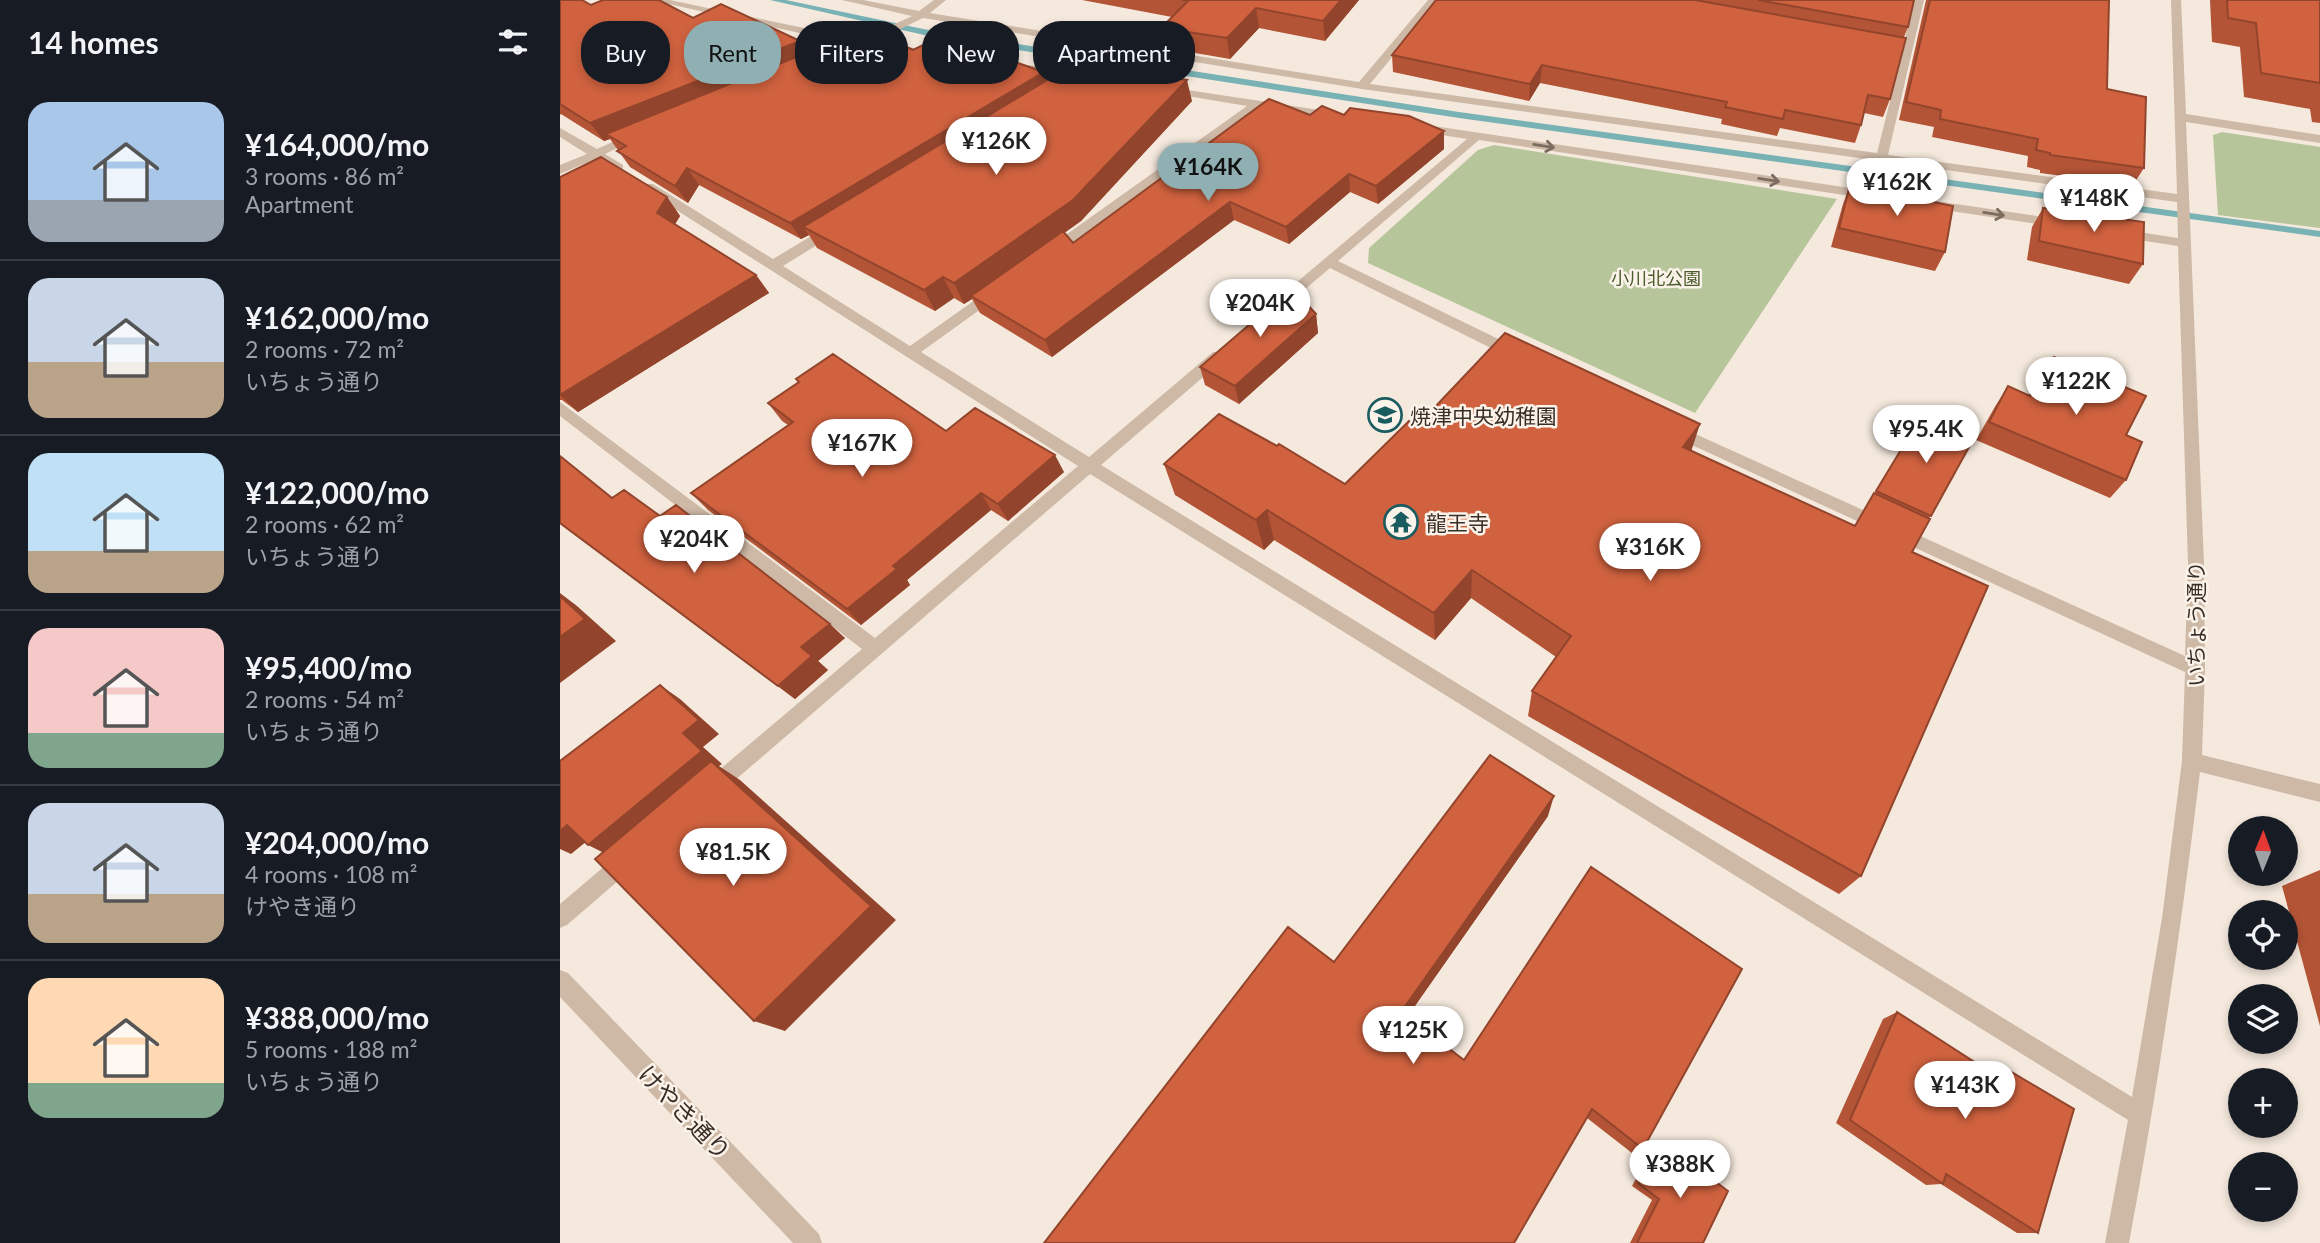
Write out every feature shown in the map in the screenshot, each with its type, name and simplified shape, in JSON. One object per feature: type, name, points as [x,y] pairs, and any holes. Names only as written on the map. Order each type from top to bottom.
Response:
[{"type":"street","points":[[655,0],[795,27]]},
{"type":"street","points":[[847,0],[917,18],[1362,86],[1882,156],[2183,202]]},
{"type":"street","points":[[908,22],[941,0]]},
{"type":"street","points":[[1362,86],[1434,0]]},
{"type":"street","points":[[1882,156],[1919,0]]},
{"type":"street","name":"いちょう通り","points":[[2117,1243],[2141,1115],[2172,918],[2192,761],[2196,669],[2196,564],[2176,0]]},
{"type":"street","points":[[1868,44],[1908,51]]},
{"type":"street","points":[[908,47],[1033,68]]},
{"type":"street","points":[[1060,91],[1071,84]]},
{"type":"street","points":[[1150,88],[1352,119]]},
{"type":"street","points":[[1035,264],[1256,105]]},
{"type":"street","points":[[2180,117],[2320,139]]},
{"type":"street","points":[[1408,126],[1885,197]]},
{"type":"street","points":[[560,132],[913,351],[1090,466],[2141,1115]]},
{"type":"street","points":[[560,170],[646,132]]},
{"type":"street","points":[[1266,315],[1477,136]]},
{"type":"street","points":[[1913,201],[2076,226]]},
{"type":"street","points":[[774,265],[845,221]]},
{"type":"street","points":[[2103,230],[2185,239]]},
{"type":"street","points":[[1329,262],[1530,360]]},
{"type":"street","points":[[913,351],[1001,288]]},
{"type":"street","points":[[700,799],[1225,351]]},
{"type":"street","points":[[560,408],[876,649]]},
{"type":"street","points":[[1656,421],[2196,669]]},
{"type":"street","points":[[2192,761],[2320,793]]},
{"type":"street","points":[[560,918],[638,851]]},
{"type":"street","name":"けやき通り","points":[[560,981],[810,1243]]},
{"type":"green space","points":[[2222,132],[2320,147],[2320,228],[2218,215],[2213,135]]},
{"type":"green space","name":"小川北公園","points":[[1494,145],[1837,199],[1695,413],[1368,263],[1369,248],[1478,150]]},
{"type":"building","points":[[560,0],[582,0],[591,5],[603,0],[659,0],[693,18],[721,4],[757,21],[684,21],[684,84],[690,84],[590,123],[560,104]]},
{"type":"building","points":[[1182,0],[1341,0],[1323,21],[1256,8],[1227,38],[1195,33],[1195,21],[1168,21],[1188,1]]},
{"type":"building","points":[[1436,0],[1695,0],[1906,38],[1890,99],[1868,95],[1861,125],[1785,110],[1783,119],[1725,107],[1727,102],[1542,65],[1530,84],[1392,55]]},
{"type":"building","points":[[1758,0],[1914,0],[1908,27]]},
{"type":"building","points":[[1930,0],[2109,0],[2107,89],[2146,97],[2144,168],[2050,155],[2036,150],[2038,139],[1940,119],[1941,110],[1906,102]]},
{"type":"building","points":[[2227,0],[2320,0],[2320,83],[2261,73],[2256,23],[2228,18]]},
{"type":"building","points":[[781,32],[795,39],[795,43],[781,48]]},
{"type":"building","points":[[922,46],[922,84],[1019,84],[1019,63],[1033,68],[1033,79],[790,223],[687,168],[675,186],[617,151],[626,146],[606,134],[730,84],[781,84],[781,63],[795,58],[795,84],[908,84],[908,48],[913,50]]},
{"type":"building","points":[[1041,84],[1183,84],[1073,200],[954,283],[943,277],[924,290],[803,227]]},
{"type":"building","points":[[1269,99],[1310,115],[1322,106],[1344,115],[1350,108],[1409,116],[1444,131],[1376,186],[1349,174],[1286,227],[1230,202],[1045,340],[971,296],[1063,231],[1073,243]]},
{"type":"building","points":[[601,157],[667,197],[657,213],[756,275],[560,395],[560,177]]},
{"type":"building","points":[[1850,185],[1953,206],[1945,252],[1839,228]]},
{"type":"building","points":[[2043,208],[2144,222],[2143,264],[2039,241]]},
{"type":"building","points":[[1292,288],[1316,314],[1235,386],[1200,367]]},
{"type":"building","points":[[1505,333],[1700,424],[1683,447],[1855,526],[1874,493],[1930,519],[1912,552],[1988,586],[1861,876],[1532,691],[1571,636],[1472,570],[1434,613],[1267,510],[1256,520],[1164,464],[1219,414],[1277,446],[1279,444],[1345,484],[1409,421],[1417,426]]},
{"type":"building","points":[[833,354],[946,431],[975,408],[1055,455],[998,504],[981,493],[893,566],[897,569],[847,609],[691,493],[793,422],[768,403],[799,382],[796,379]]},
{"type":"building","points":[[2054,357],[2146,396],[2126,435],[2142,442],[2126,480],[1989,422],[2008,386],[2030,396]]},
{"type":"building","points":[[1922,415],[1974,438],[1931,516],[1876,491]]},
{"type":"building","points":[[560,456],[612,498],[624,490],[660,516],[676,505],[830,624],[801,647],[812,656],[778,686],[560,523]]},
{"type":"building","points":[[560,596],[585,619],[560,637]]},
{"type":"building","points":[[660,685],[699,720],[683,733],[702,751],[588,845],[567,825],[560,831],[560,761]]},
{"type":"building","points":[[1490,755],[1554,796],[1401,1012],[1464,1060],[1591,867],[1742,969],[1643,1149],[1592,1109],[1514,1243],[1044,1243],[1288,927],[1334,962]]},
{"type":"building","points":[[711,761],[871,906],[754,1021],[595,859]]},
{"type":"building","points":[[1897,1012],[2004,1081],[2008,1070],[2074,1109],[2038,1233],[1946,1174],[1943,1184],[1850,1120]]},
{"type":"building","points":[[1662,1142],[1728,1191],[1703,1243],[1637,1243],[1659,1199],[1639,1184]]},
{"type":"waterway","points":[[774,0],[933,34],[1459,115],[2320,234]]},
{"type":"place","name":"焼津中央幼稚園","points":[[1385,415]]},
{"type":"place","name":"龍王寺","points":[[1401,522]]}]
